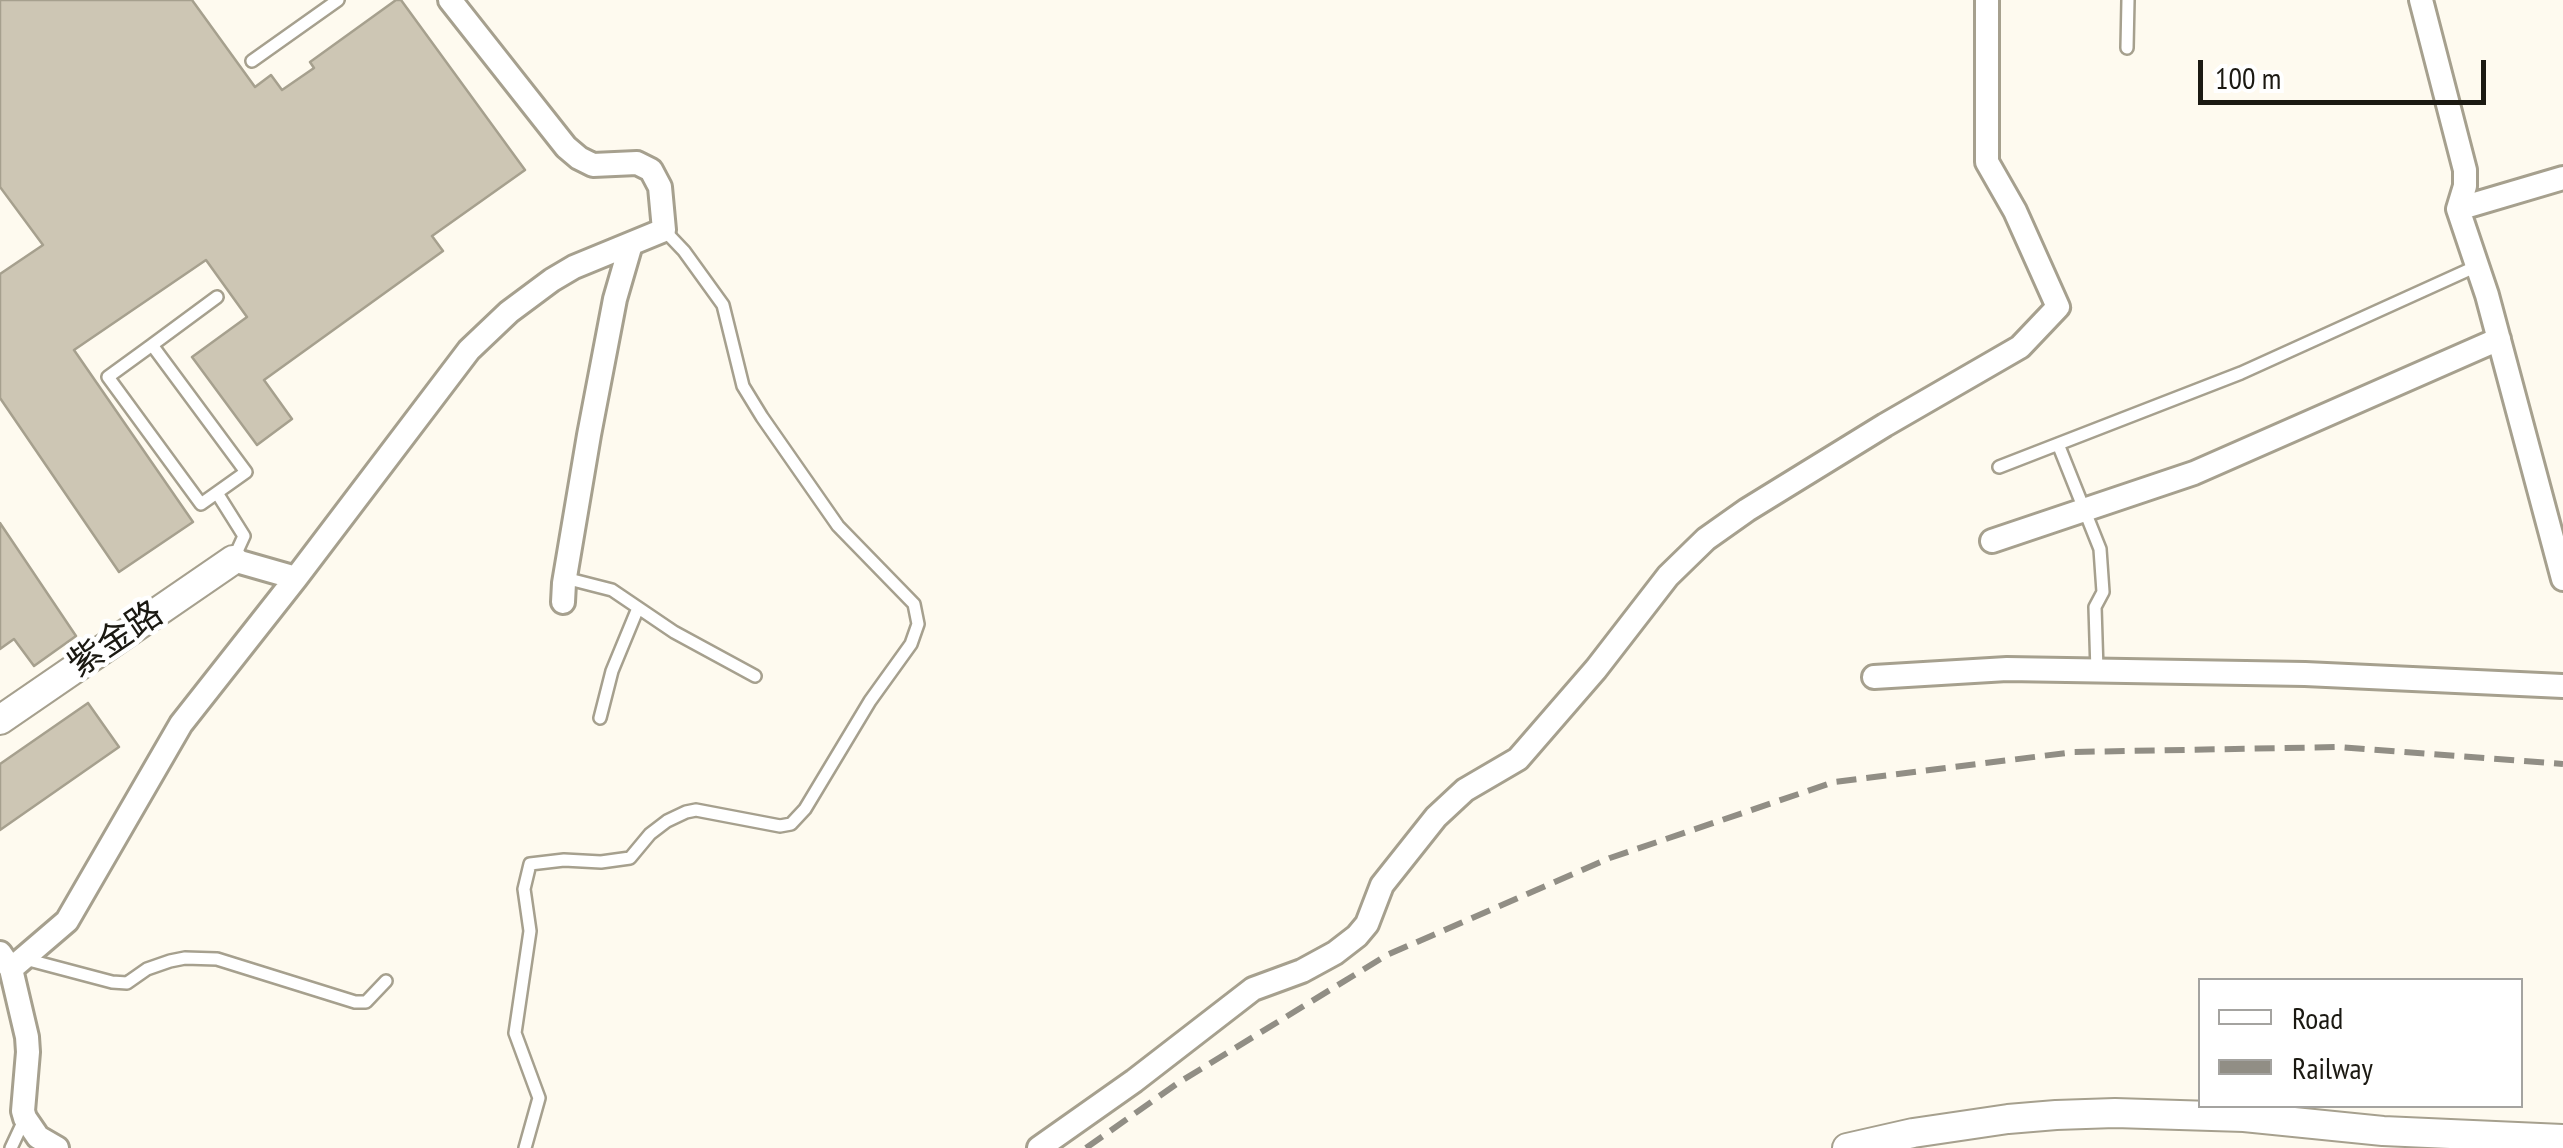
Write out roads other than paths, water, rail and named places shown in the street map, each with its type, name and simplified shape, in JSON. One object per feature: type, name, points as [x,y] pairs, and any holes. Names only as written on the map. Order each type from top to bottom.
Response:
[{"type":"street","points":[[57,1148],[38,1137],[23,1111],[27,1037],[12,960],[67,922],[181,724],[469,350],[530,295],[563,274],[664,230],[660,186],[651,170],[638,163],[594,164],[579,158],[566,147],[450,0]]},
{"type":"street","points":[[1039,1148],[1253,989],[1302,971],[1357,936],[1367,924],[1382,885],[1436,817],[1465,790],[1518,759],[1596,669],[1668,576],[1706,538],[1884,425],[2020,346],[2058,307],[2015,211],[1987,162],[1987,0]]},
{"type":"street","points":[[2421,0],[2465,170],[2458,209],[2499,339],[2563,578]]},
{"type":"street","points":[[2458,209],[2563,178]]},
{"type":"street","points":[[564,590],[615,299],[630,244]]},
{"type":"street","points":[[1992,541],[2194,473],[2499,339]]},
{"type":"street","points":[[233,560],[296,578]]},
{"type":"street","name":"紫金路","points":[[0,720],[233,560]]},
{"type":"street","points":[[1874,676],[2007,670],[2305,674],[2563,686]]},
{"type":"street","points":[[1847,1148],[1913,1133],[2056,1114],[2244,1118],[2383,1132],[2563,1139]]},
{"type":"lane","points":[[252,61],[338,0]]},
{"type":"lane","points":[[2127,48],[2128,0]]},
{"type":"lane","points":[[525,1148],[539,1098],[515,1033],[530,930],[524,889],[530,864],[630,858],[650,834],[696,810],[780,826],[791,824],[805,809],[870,702],[912,644],[918,624],[914,604],[838,526],[762,417],[743,386],[723,304],[664,230]]},
{"type":"lane","points":[[1998,467],[2242,373],[2478,266]]},
{"type":"lane","points":[[152,345],[246,472],[202,504],[108,377],[152,345],[218,298]]},
{"type":"lane","points":[[2058,444],[2100,550],[2103,592],[2096,607],[2097,671]]},
{"type":"lane","points":[[218,492],[244,536],[233,560]]},
{"type":"lane","points":[[564,590],[612,590],[674,632],[755,676]]},
{"type":"lane","points":[[600,718],[612,671],[638,608]]},
{"type":"lane","points":[[12,960],[128,984],[147,970],[170,961],[216,959],[355,1002],[366,1002],[386,981]]},
{"type":"lane","points":[[11,1148],[25,1118]]},
{"type":"railway","points":[[1086,1148],[1178,1083],[1387,955],[1610,858],[1834,782],[2074,752],[2339,747],[2563,764]]}]
